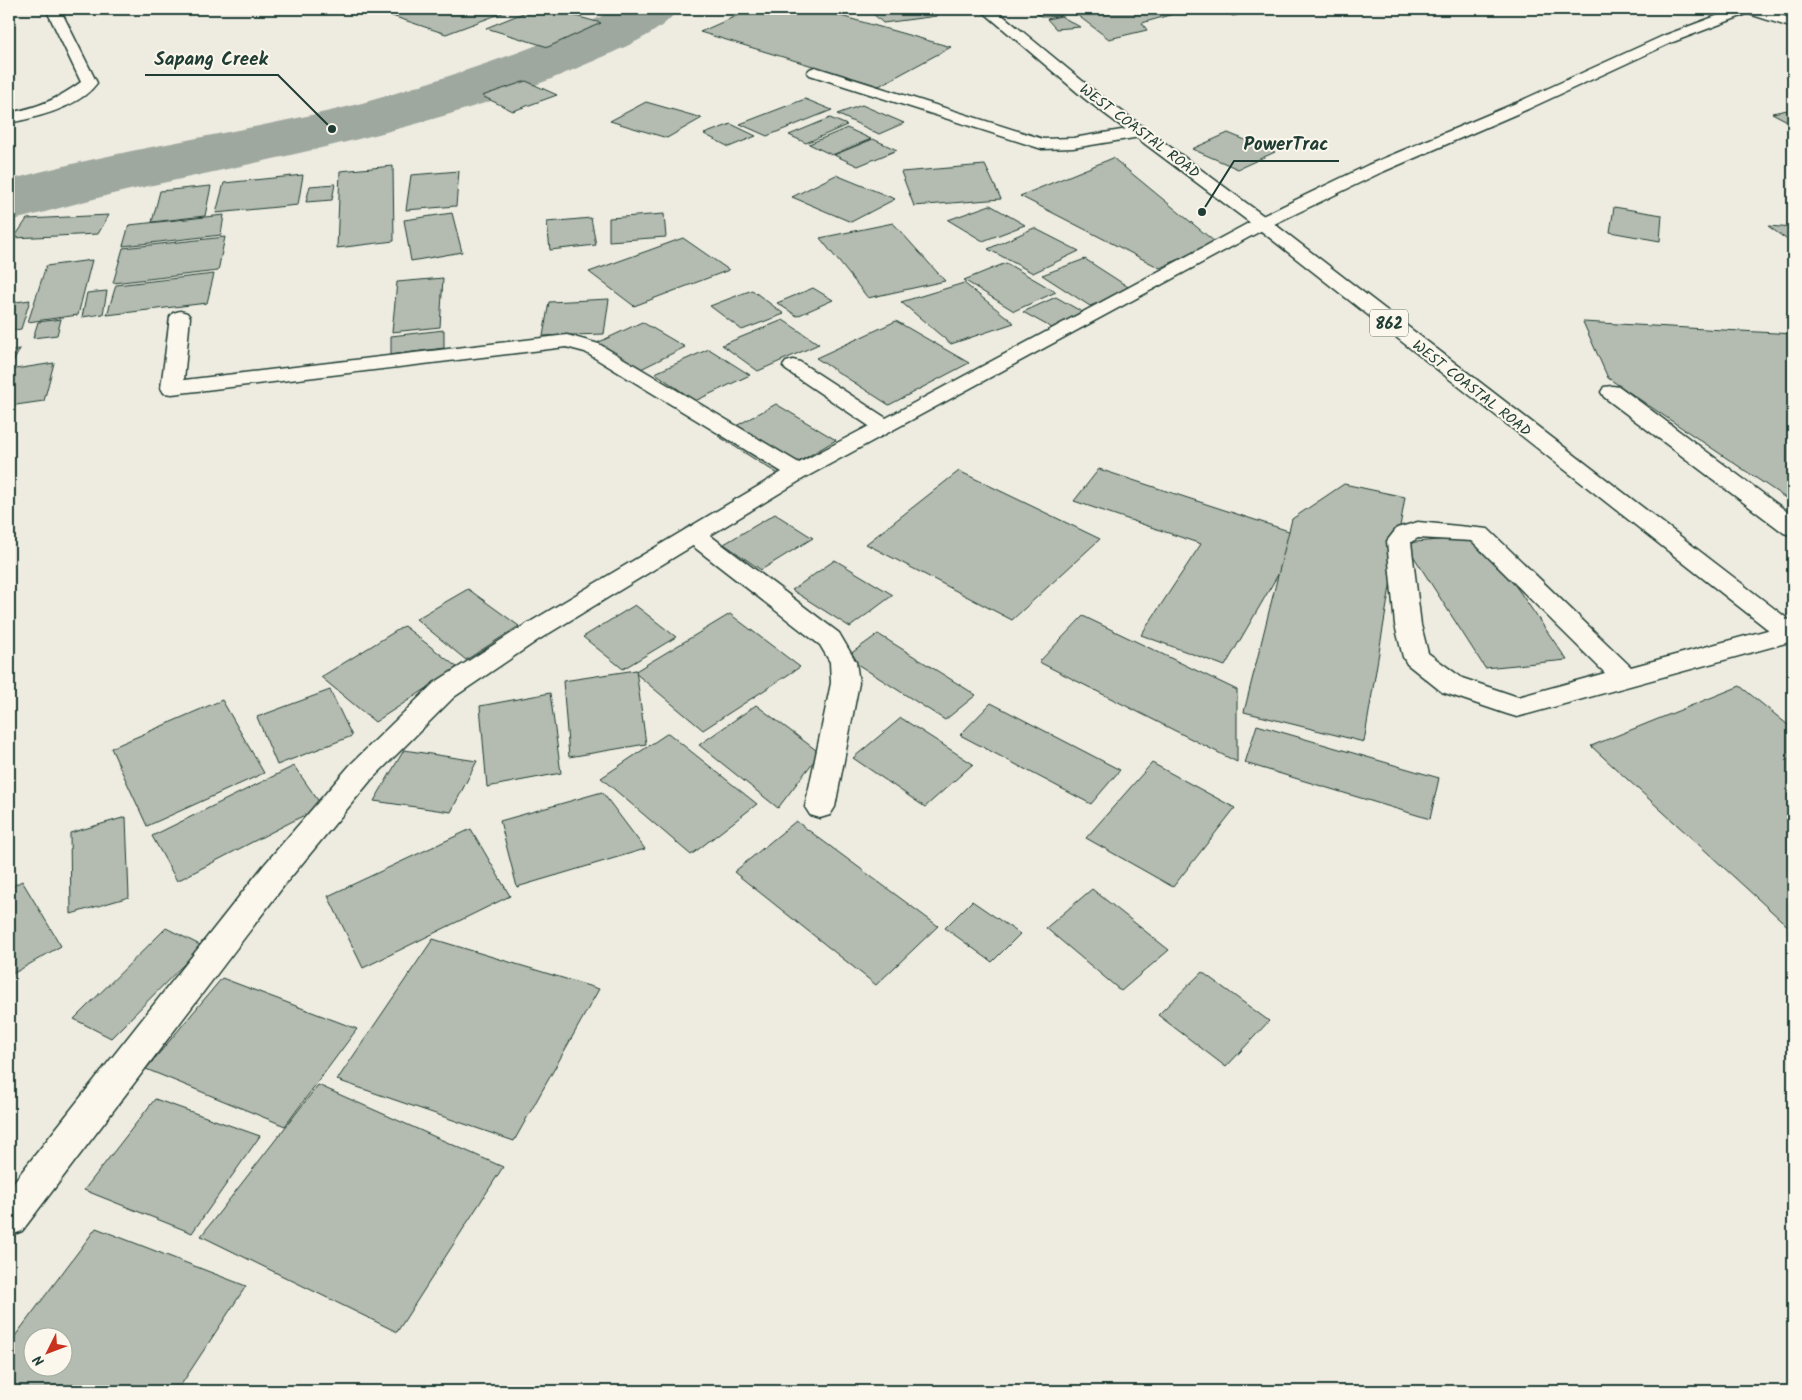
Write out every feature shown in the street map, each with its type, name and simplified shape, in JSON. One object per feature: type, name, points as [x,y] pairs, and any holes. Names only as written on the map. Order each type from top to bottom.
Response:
[{"type":"street","points":[[9,118],[32,113],[65,101],[88,83],[53,9]]},
{"type":"street","name":"WEST COASTAL ROAD","points":[[987,9],[1092,96],[1262,223],[1792,635]]},
{"type":"street","points":[[9,1218],[275,874],[361,772],[444,690],[529,634],[798,472],[886,427],[1262,223],[1374,169],[1522,106],[1668,39],[1748,9],[1793,24]]},
{"type":"street","points":[[815,72],[1042,144],[1073,143],[1140,132]]},
{"type":"street","points":[[180,317],[172,388],[567,341],[592,348],[798,472]]},
{"type":"street","points":[[793,366],[886,427]]},
{"type":"street","points":[[1612,392],[1793,528]]},
{"type":"street","points":[[1626,678],[1478,534],[1418,530],[1406,533],[1399,541],[1408,625],[1416,657],[1452,685],[1517,707],[1792,635]]},
{"type":"street","points":[[694,535],[830,639],[843,662],[845,683],[820,807]]},
{"type":"building","points":[[371,9],[513,9],[446,34]]},
{"type":"building","points":[[533,9],[550,9],[601,23],[548,47],[486,28]]},
{"type":"building","points":[[576,9],[607,9],[590,15]]},
{"type":"building","points":[[752,9],[816,9],[951,47],[879,86],[700,32]]},
{"type":"building","points":[[868,9],[929,9],[937,16],[883,23]]},
{"type":"building","points":[[1029,9],[1048,9],[1061,16],[1043,17]]},
{"type":"building","points":[[1069,9],[1190,9],[1142,23],[1147,30],[1109,39]]},
{"type":"building","points":[[1220,9],[1263,9],[1233,16]]},
{"type":"building","points":[[1061,16],[1080,27],[1056,29],[1047,19]]},
{"type":"building","points":[[526,81],[557,95],[513,111],[482,96]]},
{"type":"building","points":[[805,99],[832,110],[767,136],[740,124]]},
{"type":"building","points":[[646,102],[702,118],[667,138],[610,121]]},
{"type":"building","points":[[862,105],[904,123],[879,134],[837,114]]},
{"type":"building","points":[[1793,109],[1793,124],[1772,113]]},
{"type":"building","points":[[830,118],[847,125],[806,143],[789,135]]},
{"type":"building","points":[[731,124],[756,136],[729,147],[704,134]]},
{"type":"building","points":[[847,128],[871,139],[832,155],[809,144]]},
{"type":"building","points":[[1228,133],[1275,152],[1238,169],[1192,149]]},
{"type":"building","points":[[873,139],[897,150],[858,166],[834,155]]},
{"type":"building","points":[[1113,158],[1215,242],[1160,268],[1020,196]]},
{"type":"building","points":[[985,165],[1001,199],[914,206],[901,172]]},
{"type":"building","points":[[393,166],[394,241],[337,248],[340,171]]},
{"type":"building","points":[[459,171],[456,206],[406,210],[411,175]]},
{"type":"building","points":[[303,175],[298,205],[216,213],[224,183]]},
{"type":"building","points":[[836,175],[895,199],[851,222],[792,197]]},
{"type":"building","points":[[335,184],[332,200],[306,202],[310,186]]},
{"type":"building","points":[[211,186],[205,216],[152,222],[160,191]]},
{"type":"building","points":[[990,205],[1025,225],[983,241],[948,220]]},
{"type":"building","points":[[1614,207],[1662,215],[1660,241],[1610,232]]},
{"type":"building","points":[[452,213],[462,252],[411,261],[404,220]]},
{"type":"building","points":[[664,214],[666,237],[609,241],[609,218]]},
{"type":"building","points":[[109,215],[98,234],[14,238],[27,219]]},
{"type":"building","points":[[224,215],[221,235],[123,246],[129,225]]},
{"type":"building","points":[[591,218],[596,245],[550,250],[547,222]]},
{"type":"building","points":[[893,223],[945,281],[868,298],[820,238]]},
{"type":"building","points":[[1768,226],[1793,228],[1793,244]]},
{"type":"building","points":[[1034,228],[1079,251],[1033,273],[988,249]]},
{"type":"building","points":[[225,237],[218,271],[113,283],[123,248]]},
{"type":"building","points":[[683,238],[729,270],[634,306],[589,272]]},
{"type":"building","points":[[1085,259],[1133,290],[1090,306],[1042,275]]},
{"type":"building","points":[[92,260],[78,315],[28,322],[46,266]]},
{"type":"building","points":[[1006,263],[1056,292],[1014,311],[964,280]]},
{"type":"building","points":[[214,274],[207,303],[107,315],[116,285]]},
{"type":"building","points":[[443,278],[440,327],[392,332],[397,282]]},
{"type":"building","points":[[964,283],[1014,323],[951,344],[901,302]]},
{"type":"building","points":[[813,288],[833,300],[797,316],[777,303]]},
{"type":"building","points":[[752,290],[784,314],[742,330],[710,306]]},
{"type":"building","points":[[107,291],[103,314],[82,317],[87,293]]},
{"type":"building","points":[[1056,297],[1084,313],[1052,328],[1023,312]]},
{"type":"building","points":[[609,299],[604,334],[543,336],[549,302]]},
{"type":"building","points":[[30,300],[21,329],[9,331],[9,303]]},
{"type":"building","points":[[61,319],[57,335],[33,338],[38,322]]},
{"type":"building","points":[[783,320],[819,344],[758,371],[722,345]]},
{"type":"building","points":[[896,321],[969,363],[889,405],[816,358]]},
{"type":"building","points":[[642,322],[685,347],[639,370],[597,343]]},
{"type":"building","points":[[1583,322],[1793,334],[1793,503],[1608,378]]},
{"type":"building","points":[[444,330],[444,348],[391,355],[391,336]]},
{"type":"building","points":[[20,349],[10,368],[9,368],[9,350]]},
{"type":"building","points":[[709,349],[750,375],[695,401],[655,373]]},
{"type":"building","points":[[54,363],[44,401],[9,406],[9,370]]},
{"type":"building","points":[[776,404],[836,440],[778,474],[718,436]]},
{"type":"building","points":[[1099,469],[1301,535],[1225,666],[1141,635],[1201,544],[1074,501]]},
{"type":"building","points":[[959,471],[1100,539],[1012,620],[866,544]]},
{"type":"building","points":[[1344,484],[1405,497],[1364,742],[1244,712],[1292,519]]},
{"type":"building","points":[[775,514],[813,538],[761,570],[724,544]]},
{"type":"building","points":[[1481,536],[1567,660],[1485,668],[1405,543]]},
{"type":"building","points":[[835,560],[893,595],[850,627],[792,590]]},
{"type":"building","points":[[468,589],[519,626],[466,660],[416,619]]},
{"type":"building","points":[[635,605],[676,637],[623,669],[583,637]]},
{"type":"building","points":[[730,614],[800,667],[703,730],[634,672]]},
{"type":"building","points":[[1083,616],[1237,690],[1237,762],[1039,662]]},
{"type":"building","points":[[404,626],[458,668],[375,722],[321,677]]},
{"type":"building","points":[[878,634],[976,695],[945,720],[846,657]]},
{"type":"building","points":[[636,670],[646,744],[569,757],[563,681]]},
{"type":"building","points":[[1740,686],[1793,729],[1793,931],[1591,746]]},
{"type":"building","points":[[330,690],[352,736],[277,765],[257,717]]},
{"type":"building","points":[[550,693],[561,773],[487,787],[480,706]]},
{"type":"building","points":[[222,700],[264,773],[147,826],[111,748]]},
{"type":"building","points":[[991,703],[1120,770],[1091,804],[960,735]]},
{"type":"building","points":[[756,705],[820,753],[778,808],[699,745]]},
{"type":"building","points":[[901,718],[973,764],[925,807],[853,758]]},
{"type":"building","points":[[1257,725],[1439,778],[1430,819],[1245,763]]},
{"type":"building","points":[[668,733],[757,804],[691,855],[601,778]]},
{"type":"building","points":[[404,750],[477,761],[451,812],[374,801]]},
{"type":"building","points":[[1152,763],[1235,808],[1173,887],[1086,838]]},
{"type":"building","points":[[294,766],[322,806],[177,881],[152,836]]},
{"type":"building","points":[[602,792],[645,849],[517,887],[500,821]]},
{"type":"building","points":[[126,817],[129,897],[71,914],[70,833]]},
{"type":"building","points":[[796,821],[938,926],[876,985],[734,872]]},
{"type":"building","points":[[471,829],[510,896],[363,968],[328,896]]},
{"type":"building","points":[[22,881],[61,946],[9,976],[9,888]]},
{"type":"building","points":[[1092,889],[1169,950],[1121,991],[1046,928]]},
{"type":"building","points":[[972,901],[1020,934],[992,962],[945,928]]},
{"type":"building","points":[[166,928],[202,946],[111,1038],[74,1019]]},
{"type":"building","points":[[433,939],[599,989],[514,1141],[337,1080]]},
{"type":"building","points":[[1202,972],[1269,1021],[1226,1067],[1158,1015]]},
{"type":"building","points":[[222,978],[357,1029],[285,1126],[146,1069]]},
{"type":"building","points":[[318,1085],[503,1167],[397,1332],[201,1236]]},
{"type":"building","points":[[155,1099],[260,1136],[192,1233],[84,1190]]},
{"type":"building","points":[[96,1228],[246,1286],[177,1391],[9,1391],[9,1344]]},
{"type":"waterway","points":[[9,201],[88,180],[290,138],[384,115],[495,79],[564,54],[631,22],[652,9]]},
{"type":"place","name":"Sapang Creek","points":[[332,129]]},
{"type":"place","name":"PowerTrac","points":[[1202,212]]}]
